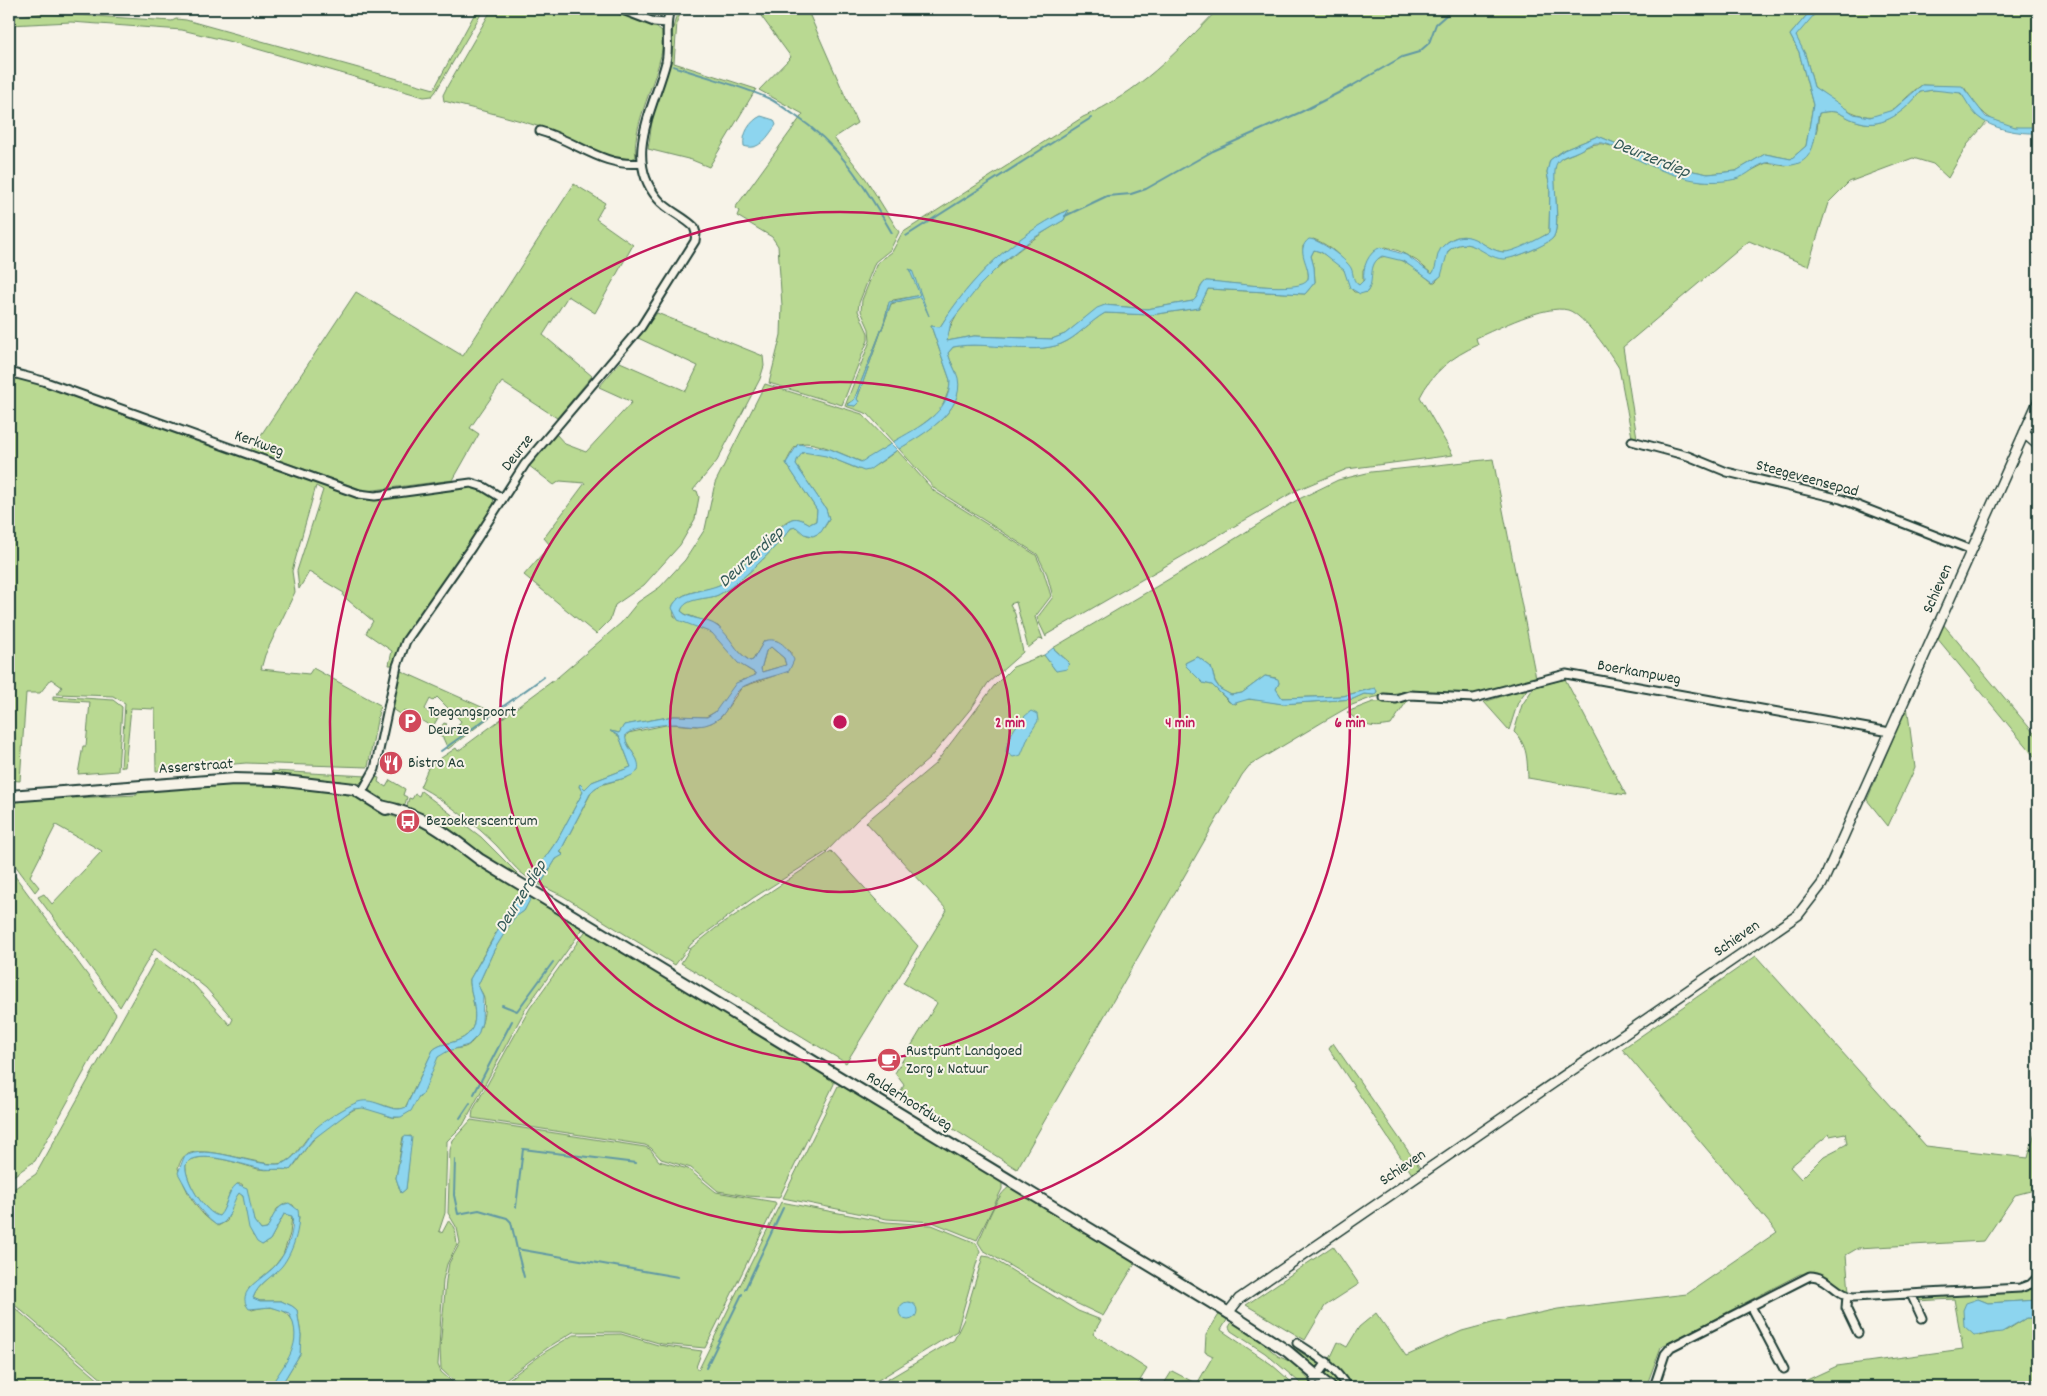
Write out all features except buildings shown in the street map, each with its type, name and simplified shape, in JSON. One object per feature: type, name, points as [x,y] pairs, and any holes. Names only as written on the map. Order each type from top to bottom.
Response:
[{"type":"main road","name":"Asserstraat","points":[[9,796],[234,779],[276,780],[354,789],[362,792],[381,806],[404,811],[427,822],[447,834],[479,859],[518,883]]},
{"type":"main road","name":"Rolderhoofdweg","points":[[518,883],[1228,1313],[1287,1351],[1317,1381],[1330,1387]]},
{"type":"street","points":[[620,9],[654,22],[666,23]]},
{"type":"street","points":[[540,131],[562,138],[608,160],[630,164],[640,163],[648,114],[666,60],[666,23],[670,9]]},
{"type":"street","name":"Deurze","points":[[362,792],[375,769],[397,666],[406,641],[525,464],[641,327],[695,241],[696,233],[694,227],[657,198],[640,163]]},
{"type":"street","name":"Kerkweg","points":[[9,372],[43,381],[359,494],[375,496],[471,483],[484,487],[502,498]]},
{"type":"street","name":"Schieven","points":[[1228,1313],[1239,1299],[1798,915],[1822,884],[2038,402]]},
{"type":"street","points":[[2024,433],[2038,445]]},
{"type":"street","name":"Steegeveensepad","points":[[1632,441],[1688,456],[1727,472],[1834,497],[1972,550]]},
{"type":"street","name":"Boerkampweg","points":[[1384,698],[1396,699],[1409,695],[1474,698],[1566,674],[1890,732]]},
{"type":"street","points":[[1654,1387],[1665,1354],[1671,1347],[1810,1276],[1822,1278],[1847,1296],[2020,1288],[2031,1284],[2038,1276]]},
{"type":"street","points":[[1911,1294],[1922,1318]]},
{"type":"street","points":[[1847,1296],[1846,1308],[1858,1333]]},
{"type":"street","points":[[1751,1306],[1784,1369]]},
{"type":"street","points":[[1297,1343],[1326,1362],[1347,1387]]},
{"type":"street","points":[[1317,1381],[1326,1362]]},
{"type":"green space","points":[[465,9],[484,9],[436,91],[432,96],[424,97],[240,44],[182,30],[71,22],[9,25],[9,17],[46,13],[172,21],[176,19],[186,20],[434,89],[474,15],[478,14]]},
{"type":"green space","points":[[492,9],[611,9],[656,27],[662,32],[661,56],[640,121],[635,146],[636,157],[628,160],[609,158],[552,131],[444,101],[443,95],[448,85]]},
{"type":"green space","points":[[678,9],[682,9],[677,22],[674,63],[756,89],[709,167],[692,160],[648,149],[653,115],[668,62],[669,44]]},
{"type":"green space","points":[[756,9],[807,9],[857,123],[834,138],[866,179],[899,232],[890,250],[875,262],[859,303],[858,311],[868,333],[868,340],[842,405],[769,383],[781,335],[782,306],[778,246],[772,237],[737,216],[739,211],[735,208],[803,114],[759,90],[791,57]]},
{"type":"green space","points":[[1218,9],[1812,9],[1790,35],[1799,52],[1813,105],[1806,146],[1791,159],[1765,154],[1736,171],[1708,174],[1669,166],[1598,136],[1564,150],[1550,160],[1547,172],[1550,189],[1549,233],[1514,251],[1503,252],[1495,250],[1467,237],[1452,239],[1441,249],[1436,268],[1432,274],[1417,261],[1399,251],[1386,247],[1374,251],[1363,270],[1363,283],[1359,285],[1354,282],[1349,268],[1333,250],[1313,239],[1303,246],[1308,280],[1306,284],[1300,286],[1275,287],[1206,281],[1193,301],[1147,309],[1105,305],[1094,311],[1065,334],[1052,339],[974,336],[947,341],[952,324],[962,306],[977,288],[1013,255],[1064,220],[1068,210],[1052,218],[1008,248],[971,285],[940,327],[931,326],[950,380],[950,387],[941,410],[914,431],[893,442],[868,414],[845,406],[870,341],[869,329],[861,311],[862,300],[877,263],[892,252],[902,233],[1083,117],[1103,107],[1139,84],[1172,56]],"holes":[[[917,296],[891,304],[857,399],[859,402],[855,406],[847,404],[854,400],[884,323],[888,305],[893,300]]]},
{"type":"green space","points":[[1819,9],[2038,9],[2038,127],[2012,127],[1993,120],[1978,107],[1964,87],[1922,85],[1895,108],[1884,114],[1873,116],[1863,116],[1842,107],[1814,87],[1805,54],[1796,38],[1797,32]]},
{"type":"green space","points":[[1933,90],[1957,91],[1978,115],[1987,122],[1967,145],[1948,178],[1933,164],[1913,158],[1849,182],[1828,203],[1808,266],[1749,241],[1623,347],[1637,438],[1632,437],[1619,368],[1596,335],[1581,319],[1568,310],[1558,309],[1534,314],[1476,338],[1478,345],[1451,360],[1430,380],[1425,388],[1420,397],[1453,455],[1347,469],[1297,490],[1046,635],[1046,637],[1037,618],[1053,597],[1047,574],[1037,554],[935,489],[899,449],[940,421],[955,402],[958,391],[957,378],[948,353],[953,347],[980,345],[1036,349],[1049,347],[1067,341],[1105,313],[1150,315],[1199,308],[1208,289],[1305,294],[1315,282],[1311,256],[1314,250],[1326,255],[1342,267],[1354,292],[1367,292],[1371,270],[1376,261],[1382,257],[1400,260],[1432,282],[1435,282],[1440,274],[1445,255],[1452,248],[1459,245],[1472,245],[1496,257],[1508,258],[1529,251],[1553,238],[1557,221],[1555,167],[1559,160],[1590,145],[1602,144],[1611,146],[1662,170],[1702,181],[1735,179],[1766,163],[1786,166],[1810,152],[1817,129],[1819,113],[1837,112],[1860,122],[1877,123],[1901,111],[1920,92]]},
{"type":"green space","points":[[574,184],[605,203],[596,219],[633,245],[595,313],[568,296],[543,335],[592,376],[557,418],[502,382],[470,428],[479,434],[453,480],[366,491],[251,450],[356,292],[463,356]]},
{"type":"green space","points":[[657,313],[763,356],[764,366],[760,379],[717,461],[693,490],[697,491],[699,497],[695,519],[680,545],[644,585],[615,605],[610,620],[596,634],[524,575],[550,545],[544,538],[585,483],[560,481],[554,485],[528,465],[556,434],[565,444],[586,452],[632,402],[599,387],[620,362],[686,391],[698,366],[638,338]]},
{"type":"green space","points":[[9,375],[40,383],[360,496],[475,486],[493,495],[494,506],[490,513],[407,634],[392,665],[389,665],[392,651],[366,633],[373,621],[343,596],[344,593],[309,572],[299,589],[297,571],[323,490],[316,486],[292,571],[295,592],[265,655],[261,669],[309,674],[313,668],[380,705],[368,767],[246,763],[156,771],[155,709],[131,708],[125,767],[121,767],[125,703],[113,696],[57,694],[62,687],[51,679],[40,693],[26,693],[20,781],[9,780]]},
{"type":"green space","points":[[765,384],[862,414],[891,444],[863,462],[819,445],[802,443],[796,446],[786,463],[817,510],[816,521],[810,524],[796,519],[788,521],[781,526],[751,559],[727,580],[715,587],[689,593],[673,605],[674,616],[713,633],[740,664],[755,673],[755,677],[742,680],[715,712],[706,717],[674,716],[624,725],[620,733],[610,731],[619,736],[631,767],[592,782],[585,789],[580,784],[579,787],[583,792],[558,839],[530,879],[516,868],[497,846],[470,822],[440,799],[420,787],[429,766],[456,748],[458,751],[558,677],[621,623],[638,602],[660,587],[685,560],[705,529],[715,483]]},
{"type":"green space","points":[[897,450],[934,491],[1036,555],[1051,596],[1035,617],[1043,640],[1041,638],[1028,648],[1016,602],[1010,604],[1015,614],[1023,652],[988,683],[973,706],[929,759],[857,820],[826,852],[753,898],[691,944],[675,965],[563,896],[538,884],[542,882],[556,859],[563,854],[560,852],[593,789],[628,777],[637,760],[625,739],[628,733],[670,724],[697,726],[711,723],[721,717],[742,687],[788,671],[791,652],[777,641],[764,641],[753,660],[750,661],[740,653],[718,626],[681,611],[687,603],[697,599],[713,597],[727,590],[767,555],[791,528],[796,527],[810,536],[820,532],[826,525],[829,519],[826,509],[796,465],[799,456],[805,452],[814,453],[864,470],[876,465]]},
{"type":"green space","points":[[1493,459],[1536,678],[1482,694],[1407,691],[1371,698],[1352,705],[1249,766],[1242,775],[1017,1169],[899,1095],[904,1085],[895,1073],[937,1003],[903,983],[947,910],[866,822],[935,764],[994,686],[1013,667],[1044,655],[1056,671],[1069,662],[1053,648],[1201,560],[1297,500],[1338,480],[1371,472]],"holes":[[[1198,657],[1211,667],[1215,681],[1220,689],[1231,695],[1242,693],[1265,676],[1276,678],[1279,683],[1276,689],[1282,698],[1343,696],[1370,689],[1377,691],[1375,695],[1364,694],[1353,699],[1283,704],[1240,699],[1236,704],[1229,702],[1212,685],[1203,683],[1185,663]]]},
{"type":"green space","points":[[1943,624],[2038,738],[2038,761],[1937,638]]},
{"type":"green space","points":[[771,647],[784,658],[786,665],[762,672],[761,669],[766,651]]},
{"type":"green space","points":[[399,670],[495,713],[448,749],[443,738],[438,735],[438,731],[444,723],[447,724],[443,728],[449,733],[453,730],[455,731],[461,721],[437,697],[433,701],[430,699],[425,709],[434,718],[439,716],[431,730],[427,729],[429,725],[404,710],[401,715],[392,709]]},
{"type":"green space","points":[[1565,679],[1626,795],[1528,778],[1527,759],[1524,748],[1519,737],[1514,732],[1522,705],[1534,687]]},
{"type":"green space","points":[[1528,688],[1518,702],[1509,730],[1484,702]]},
{"type":"green space","points":[[53,696],[113,700],[122,707],[118,771],[78,774],[83,746],[86,746],[90,702],[53,700]]},
{"type":"green space","points":[[1409,698],[1391,725],[1377,727],[1367,725],[1347,712],[1373,702],[1397,701]]},
{"type":"green space","points":[[1907,705],[1915,768],[1888,826],[1867,800]]},
{"type":"green space","points":[[272,771],[367,776],[354,786],[271,776]]},
{"type":"green space","points":[[375,777],[379,778],[378,782],[386,787],[390,780],[405,789],[403,795],[407,797],[404,808],[390,806],[371,795],[369,787]]},
{"type":"green space","points":[[247,782],[353,793],[375,807],[376,811],[401,819],[400,821],[415,822],[429,827],[523,892],[507,913],[470,979],[475,1012],[472,1028],[467,1035],[459,1040],[433,1050],[405,1108],[395,1109],[372,1102],[353,1105],[316,1128],[294,1156],[282,1163],[268,1163],[205,1152],[194,1152],[186,1155],[181,1160],[178,1168],[188,1193],[204,1215],[218,1226],[227,1221],[232,1202],[239,1193],[243,1196],[253,1236],[262,1245],[270,1240],[284,1214],[292,1216],[290,1234],[283,1255],[274,1267],[249,1288],[246,1305],[252,1310],[272,1307],[280,1309],[291,1319],[294,1326],[293,1351],[270,1387],[111,1387],[9,1300],[9,1192],[36,1174],[156,958],[195,986],[230,1025],[233,1019],[206,988],[155,948],[120,1007],[38,897],[44,894],[52,904],[102,851],[56,825],[30,876],[39,887],[35,892],[9,857],[9,801],[137,795],[137,790]]},
{"type":"green space","points":[[421,791],[481,837],[524,880],[523,882],[406,809],[409,798],[412,799],[415,794],[419,796]]},
{"type":"green space","points":[[831,851],[918,946],[846,1063],[681,963],[690,949],[716,928]]},
{"type":"green space","points":[[9,868],[116,1014],[35,1161],[9,1179]]},
{"type":"green space","points":[[531,896],[584,927],[526,1008],[463,1125],[447,1141],[445,1213],[439,1231],[442,1233],[449,1220],[455,1228],[457,1245],[447,1264],[443,1280],[438,1365],[441,1372],[458,1387],[280,1387],[300,1354],[301,1335],[297,1310],[281,1301],[260,1301],[253,1298],[258,1288],[286,1260],[294,1242],[299,1217],[293,1205],[286,1203],[277,1209],[267,1229],[261,1230],[254,1221],[242,1184],[237,1184],[230,1192],[222,1214],[219,1216],[213,1214],[191,1186],[186,1164],[192,1159],[210,1157],[258,1169],[290,1170],[317,1136],[353,1110],[362,1107],[371,1108],[386,1115],[402,1116],[423,1094],[430,1072],[439,1056],[447,1051],[470,1044],[479,1032],[482,1024],[484,1001],[478,985],[494,950],[513,918],[524,911]],"holes":[[[411,1136],[406,1189],[401,1193],[396,1178],[403,1137]]]},
{"type":"green space","points":[[587,929],[612,948],[645,964],[834,1080],[834,1084],[779,1198],[748,1196],[718,1191],[691,1168],[661,1159],[651,1148],[645,1145],[472,1118],[473,1110],[530,1008]]},
{"type":"green space","points":[[1756,956],[1926,1146],[2028,1158],[2038,1120],[2038,1189],[2015,1195],[1984,1241],[1858,1248],[1846,1255],[1849,1293],[1823,1276],[1800,1274],[1661,1347],[1646,1387],[1396,1387],[1390,1385],[1351,1387],[1329,1361],[1338,1342],[1347,1347],[1359,1327],[1376,1313],[1406,1356],[1462,1331],[1492,1323],[1558,1309],[1687,1294],[1777,1232],[1622,1049]],"holes":[[[1845,1133],[1847,1144],[1824,1156],[1801,1179],[1790,1167],[1829,1134],[1830,1136]]]},
{"type":"green space","points":[[1333,1043],[1420,1168],[1412,1174],[1329,1049]]},
{"type":"green space","points":[[843,1085],[1002,1181],[1002,1189],[977,1240],[932,1222],[887,1219],[783,1198],[838,1086]]},
{"type":"green space","points":[[471,1120],[645,1147],[650,1149],[659,1161],[688,1169],[716,1192],[775,1202],[776,1204],[705,1348],[662,1344],[621,1332],[573,1332],[547,1348],[495,1387],[460,1387],[441,1369],[440,1349],[446,1280],[449,1263],[460,1243],[457,1228],[448,1213],[450,1150],[453,1140]]},
{"type":"green space","points":[[1011,1186],[1136,1262],[1103,1316],[1063,1297],[983,1250],[978,1242],[996,1203]]},
{"type":"green space","points":[[781,1202],[886,1222],[932,1225],[976,1243],[980,1251],[957,1331],[867,1387],[498,1387],[545,1352],[573,1335],[621,1334],[658,1345],[702,1351],[696,1367],[699,1369]]},
{"type":"green space","points":[[1333,1246],[1359,1284],[1325,1306],[1305,1340],[1246,1305]]},
{"type":"green space","points":[[983,1256],[990,1257],[1078,1311],[1101,1320],[1093,1334],[1147,1369],[1136,1387],[875,1387],[954,1340],[964,1319]]},
{"type":"green space","points":[[2038,1282],[2038,1300],[1988,1303],[1978,1299],[1979,1336],[2007,1330],[2026,1318],[2038,1318],[2038,1387],[1792,1387],[1837,1366],[1963,1349],[1954,1299],[1916,1301],[1918,1297],[2024,1291]]},
{"type":"green space","points":[[9,1303],[107,1387],[9,1387]]},
{"type":"green space","points":[[1220,1313],[1226,1316],[1227,1320],[1221,1330],[1271,1364],[1297,1387],[1162,1387],[1172,1371],[1197,1384],[1213,1356],[1205,1352],[1206,1335]]},
{"type":"green space","points":[[1232,1322],[1245,1328],[1278,1356],[1293,1363],[1316,1387],[1305,1387],[1265,1353],[1231,1331],[1229,1327]]},
{"type":"green space","points":[[1273,1335],[1335,1374],[1344,1387],[1334,1387],[1312,1366]]},
{"type":"water","name":"Deurzerdiep","points":[[1812,9],[1819,9],[1796,36],[1805,54],[1814,87],[1854,114],[1870,117],[1893,110],[1922,85],[1962,86],[1986,117],[2015,127],[2038,127],[2038,133],[2022,133],[1997,127],[1977,116],[1961,93],[1933,90],[1920,92],[1901,111],[1877,123],[1860,122],[1837,112],[1819,113],[1811,152],[1806,158],[1792,165],[1766,163],[1739,178],[1728,180],[1707,181],[1684,178],[1656,168],[1610,145],[1594,143],[1563,157],[1557,163],[1555,169],[1557,213],[1555,233],[1548,242],[1528,252],[1503,259],[1496,258],[1470,245],[1456,246],[1448,251],[1441,276],[1433,282],[1403,261],[1382,256],[1374,264],[1370,287],[1367,292],[1360,294],[1350,288],[1344,270],[1321,252],[1314,250],[1311,256],[1315,282],[1305,294],[1208,289],[1199,308],[1150,315],[1105,313],[1067,341],[1049,347],[1036,349],[966,345],[953,347],[948,353],[958,378],[958,390],[955,401],[940,421],[919,437],[899,449],[893,442],[922,425],[939,411],[949,392],[950,380],[931,326],[940,327],[965,291],[1011,246],[1047,221],[1068,210],[1064,220],[1032,239],[1003,262],[980,285],[951,322],[947,341],[974,336],[1052,339],[1065,334],[1097,308],[1105,305],[1147,309],[1193,301],[1206,281],[1278,287],[1303,284],[1308,279],[1308,274],[1303,248],[1309,239],[1332,250],[1344,260],[1351,268],[1354,279],[1359,285],[1364,280],[1364,270],[1369,256],[1381,247],[1406,255],[1432,274],[1440,249],[1452,239],[1468,237],[1495,250],[1507,252],[1549,233],[1550,189],[1547,172],[1550,160],[1564,150],[1598,136],[1669,166],[1708,174],[1736,171],[1765,154],[1791,159],[1806,146],[1813,105],[1799,52],[1790,35]]},
{"type":"water","points":[[761,116],[774,120],[776,125],[767,137],[755,147],[744,146],[744,137],[748,128],[753,121]]},
{"type":"water","points":[[909,269],[912,270],[929,316],[920,297],[891,303],[884,322],[889,302],[920,295]]},
{"type":"water","points":[[883,325],[857,399],[859,402],[855,406],[847,405],[854,400]]},
{"type":"water","name":"Deurzerdiep","points":[[798,444],[830,449],[861,462],[891,444],[897,450],[869,470],[864,471],[826,456],[803,452],[796,465],[826,509],[829,519],[821,532],[813,536],[804,534],[796,527],[791,528],[767,555],[727,590],[713,597],[692,601],[683,606],[681,611],[684,614],[713,623],[722,630],[740,653],[750,661],[753,660],[764,641],[774,640],[779,642],[786,647],[794,660],[789,671],[741,688],[723,714],[713,722],[701,726],[675,724],[657,726],[626,734],[627,744],[639,766],[638,771],[633,775],[602,784],[591,792],[560,852],[563,855],[556,859],[542,882],[539,883],[524,911],[514,918],[494,950],[478,985],[483,996],[482,1022],[478,1035],[468,1045],[448,1051],[438,1057],[423,1094],[419,1096],[411,1111],[401,1117],[393,1117],[363,1108],[353,1109],[312,1140],[290,1170],[262,1169],[210,1157],[192,1159],[186,1164],[191,1186],[213,1214],[219,1216],[233,1187],[237,1184],[247,1188],[254,1221],[261,1230],[267,1229],[281,1206],[289,1203],[298,1210],[297,1231],[290,1254],[282,1266],[258,1288],[253,1298],[260,1301],[281,1301],[297,1310],[301,1335],[300,1354],[280,1387],[270,1387],[291,1352],[295,1334],[293,1324],[289,1313],[271,1307],[249,1309],[245,1302],[245,1296],[252,1285],[274,1267],[282,1256],[291,1236],[292,1216],[284,1214],[270,1240],[262,1245],[257,1242],[249,1228],[243,1196],[239,1193],[225,1222],[216,1225],[199,1208],[178,1173],[184,1157],[194,1153],[205,1152],[256,1162],[280,1164],[296,1154],[317,1127],[336,1113],[353,1104],[371,1101],[395,1109],[406,1107],[433,1050],[459,1040],[467,1035],[472,1028],[475,1012],[470,979],[515,901],[558,839],[583,792],[579,786],[580,784],[585,789],[592,782],[631,767],[619,736],[610,731],[619,733],[624,725],[674,716],[707,717],[715,712],[736,683],[756,675],[738,663],[712,633],[678,620],[672,608],[681,597],[728,580],[787,522],[792,519],[799,519],[810,524],[816,521],[817,510],[786,463]],"holes":[[[771,647],[784,658],[786,665],[762,672],[761,669],[766,651]]]},
{"type":"water","points":[[1053,648],[1069,663],[1067,669],[1056,671],[1044,655]]},
{"type":"water","points":[[1198,657],[1211,667],[1215,682],[1220,689],[1231,695],[1242,693],[1265,676],[1278,679],[1279,683],[1276,689],[1282,698],[1343,696],[1375,688],[1377,691],[1375,695],[1364,694],[1353,699],[1283,704],[1249,699],[1232,704],[1212,685],[1203,683],[1186,666],[1185,663]]},
{"type":"water","points":[[1031,711],[1037,714],[1038,721],[1029,735],[1021,755],[1013,757],[1006,752],[1011,734],[1022,719]]},
{"type":"water","points":[[404,1136],[412,1137],[406,1189],[401,1193],[396,1178]]},
{"type":"water","points":[[1978,1299],[1988,1303],[2038,1300],[2038,1318],[2026,1318],[2002,1332],[1974,1335],[1964,1326],[1963,1310],[1966,1303]]},
{"type":"water","points":[[904,1302],[912,1302],[917,1307],[915,1318],[904,1320],[899,1315],[899,1307]]},
{"type":"waterway","points":[[1065,216],[1107,196],[1131,194],[1146,189],[1213,151],[1301,112],[1402,57],[1419,52],[1429,43],[1436,24],[1453,9]]},
{"type":"waterway","points":[[673,66],[734,85],[770,99],[810,126],[825,139],[850,167],[892,233]]},
{"type":"waterway","points":[[906,236],[1091,118]]},
{"type":"waterway","points":[[441,751],[544,677]]},
{"type":"waterway","points":[[502,1005],[517,1011],[553,962]]},
{"type":"waterway","points":[[474,1094],[512,1021]]},
{"type":"waterway","points":[[460,1118],[470,1103]]},
{"type":"waterway","points":[[516,1207],[523,1149],[636,1163]]},
{"type":"waterway","points":[[455,1160],[454,1195],[458,1214],[479,1210],[507,1218],[511,1222],[517,1249],[678,1277]]},
{"type":"waterway","points":[[745,1289],[783,1208]]},
{"type":"waterway","points":[[517,1250],[524,1277]]},
{"type":"waterway","points":[[706,1368],[742,1294]]},
{"type":"place","name":"Toegangspoort Deurze","points":[[410,721]]},
{"type":"place","name":"Bistro Aa","points":[[391,763]]},
{"type":"place","name":"Bezoekerscentrum","points":[[408,821]]},
{"type":"place","name":"Rustpunt Landgoed Zorg & Natuur","points":[[889,1060]]}]
